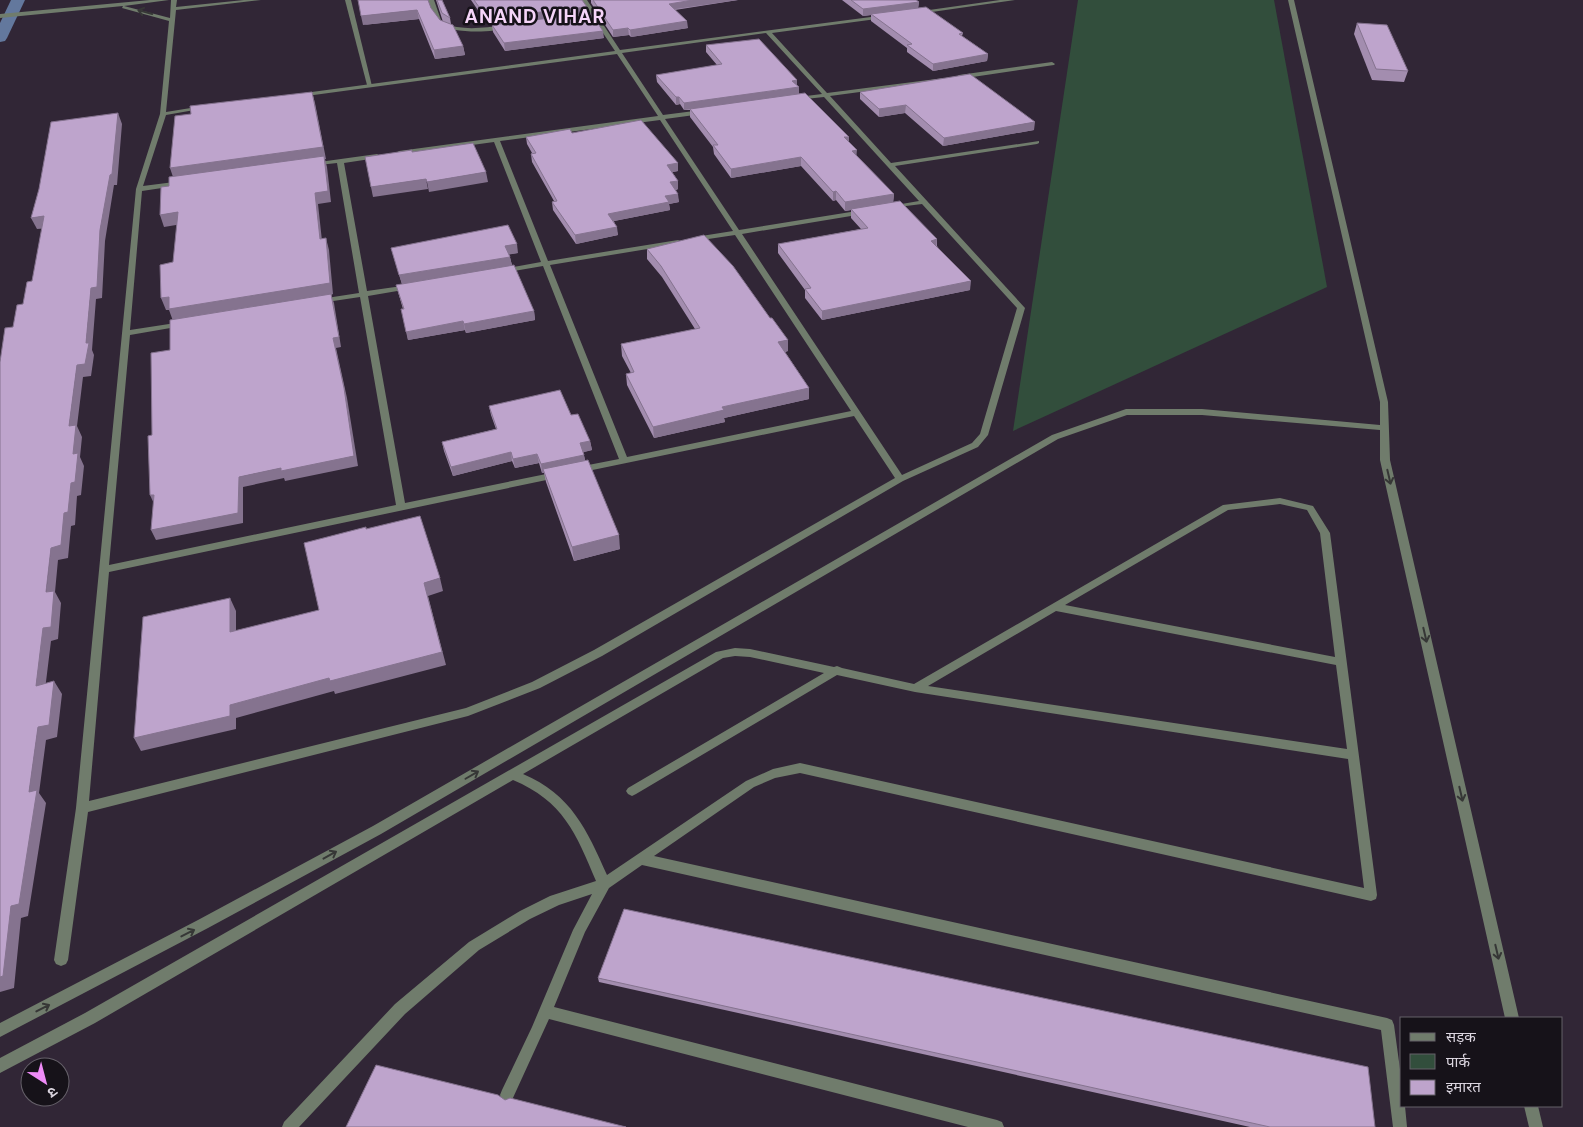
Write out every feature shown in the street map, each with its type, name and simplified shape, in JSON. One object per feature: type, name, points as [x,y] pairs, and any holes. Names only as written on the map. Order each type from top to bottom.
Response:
[{"type":"street","points":[[116,5],[134,0]]},
{"type":"street","points":[[0,16],[166,0]]},
{"type":"street","points":[[61,960],[82,808],[139,189],[163,114],[174,20],[174,4],[258,0]]},
{"type":"street","points":[[348,0],[370,84]]},
{"type":"street","points":[[432,0],[440,24],[449,29],[464,32],[510,26]]},
{"type":"street","points":[[584,0],[900,479]]},
{"type":"street","points":[[914,13],[1012,0]]},
{"type":"street","points":[[1291,0],[1384,402],[1385,460],[1512,1017]]},
{"type":"street","points":[[116,5],[174,20]]},
{"type":"street","points":[[291,96],[894,15]]},
{"type":"street","points":[[585,17],[594,16]]},
{"type":"street","points":[[82,808],[468,712],[528,688],[598,654],[900,479],[975,445],[984,435],[1021,308],[767,32]]},
{"type":"street","points":[[786,100],[1052,64]]},
{"type":"street","points":[[163,114],[212,107]]},
{"type":"street","points":[[302,167],[709,111]]},
{"type":"street","points":[[496,140],[624,461]]},
{"type":"street","points":[[890,165],[1037,142]]},
{"type":"street","points":[[340,161],[401,507]]},
{"type":"street","points":[[139,189],[187,182]]},
{"type":"street","points":[[884,208],[923,202]]},
{"type":"street","points":[[498,272],[874,210]]},
{"type":"street","points":[[316,302],[421,285]]},
{"type":"street","points":[[126,333],[192,322]]},
{"type":"street","points":[[105,569],[856,412]]},
{"type":"street","points":[[0,1030],[204,924],[378,830],[1055,437],[1126,412],[1202,412],[1385,428]]},
{"type":"street","points":[[289,1127],[400,1009],[474,946],[525,915],[555,900],[604,884],[750,784],[773,774],[800,768],[1371,895],[1325,533],[1310,508],[1280,501],[1226,507],[915,688]]},
{"type":"street","points":[[1054,607],[1341,662]]},
{"type":"street","points":[[0,1066],[107,1008],[720,655],[735,652],[750,653],[915,688],[1353,755]]},
{"type":"street","points":[[632,791],[837,670]]},
{"type":"street","points":[[512,775],[530,781],[552,794],[567,810],[585,840],[604,884]]},
{"type":"street","points":[[642,859],[1387,1024],[1400,1127]]},
{"type":"street","points":[[507,1094],[568,955],[591,906],[604,884]]},
{"type":"street","points":[[545,1011],[997,1127]]},
{"type":"street","points":[[1531,1107],[1536,1127]]},
{"type":"green space","points":[[1078,0],[1274,0],[1327,287],[1013,431]]},
{"type":"building","points":[[358,0],[428,0],[431,8],[440,20],[453,25],[463,46],[434,50],[417,10],[361,16]]},
{"type":"building","points":[[437,0],[442,0],[450,18],[442,13]]},
{"type":"building","points":[[474,0],[582,0],[587,7],[487,18]]},
{"type":"building","points":[[593,0],[693,0],[669,4],[687,21],[630,30],[628,28],[613,30]]},
{"type":"building","points":[[851,0],[916,0],[919,2],[863,9]]},
{"type":"building","points":[[926,7],[963,33],[959,34],[988,54],[933,64],[907,45],[912,44],[871,14]]},
{"type":"building","points":[[591,13],[603,31],[504,43],[492,25]]},
{"type":"building","points":[[1357,23],[1387,25],[1408,71],[1376,69]]},
{"type":"building","points":[[759,39],[797,80],[792,81],[799,87],[684,103],[656,75],[722,64],[706,45]]},
{"type":"building","points":[[970,74],[1035,122],[944,138],[906,105],[879,109],[860,92]]},
{"type":"building","points":[[312,92],[323,147],[170,168],[175,116],[191,114],[190,106]]},
{"type":"building","points":[[805,93],[849,137],[844,137],[857,150],[852,151],[894,194],[845,202],[836,191],[833,192],[801,157],[731,169],[713,145],[718,145],[690,109]]},
{"type":"building","points":[[118,113],[112,174],[110,175],[100,230],[97,287],[91,288],[86,343],[89,343],[85,364],[77,365],[69,426],[76,425],[73,454],[78,453],[75,482],[71,483],[68,512],[64,513],[61,545],[51,548],[46,592],[54,591],[51,627],[43,628],[36,686],[54,681],[49,725],[38,727],[29,792],[37,790],[19,904],[11,906],[3,976],[0,977],[0,362],[5,328],[13,327],[17,305],[23,304],[27,282],[32,281],[44,216],[31,218],[39,189],[51,122]]},
{"type":"building","points":[[641,120],[678,163],[667,165],[678,181],[670,182],[678,194],[665,196],[669,202],[608,214],[617,227],[575,235],[552,202],[557,201],[531,154],[536,153],[526,137],[570,129],[572,133]]},
{"type":"building","points":[[473,143],[486,172],[427,182],[426,179],[371,187],[365,157]]},
{"type":"building","points":[[324,156],[328,191],[315,193],[320,239],[326,238],[330,283],[169,309],[169,297],[161,298],[160,265],[173,262],[178,212],[160,215],[161,187],[169,186],[169,177]]},
{"type":"building","points":[[900,201],[937,239],[931,241],[971,281],[822,311],[805,289],[811,288],[778,244],[868,228],[851,209]]},
{"type":"building","points":[[508,225],[517,244],[505,246],[510,257],[399,275],[391,248]]},
{"type":"building","points":[[704,235],[733,266],[788,340],[778,342],[809,388],[722,407],[724,410],[653,427],[626,374],[634,372],[621,344],[700,328],[661,266],[647,249]]},
{"type":"building","points":[[514,265],[534,311],[464,324],[463,321],[406,332],[401,309],[404,309],[396,285]]},
{"type":"building","points":[[331,294],[339,337],[333,338],[344,388],[354,456],[281,471],[281,468],[239,477],[238,513],[151,530],[154,495],[150,495],[148,436],[152,435],[151,353],[170,350],[170,320]]},
{"type":"building","points":[[560,390],[571,415],[578,414],[590,441],[580,443],[584,455],[541,464],[537,454],[513,459],[511,452],[451,467],[442,442],[497,429],[489,406]]},
{"type":"building","points":[[588,460],[619,535],[572,547],[543,469]]},
{"type":"building","points":[[420,516],[440,578],[424,583],[442,652],[330,681],[329,678],[230,705],[230,716],[134,738],[143,617],[230,598],[230,632],[319,610],[304,543],[366,527],[366,529]]},
{"type":"building","points":[[624,909],[1368,1067],[1375,1127],[1270,1127],[598,978]]},
{"type":"building","points":[[376,1065],[498,1095],[505,1100],[510,1098],[626,1127],[346,1127]]},
{"type":"waterway","points":[[0,38],[18,0]]},
{"type":"district","name":"ANAND VIHAR","points":[[535,16]]}]
